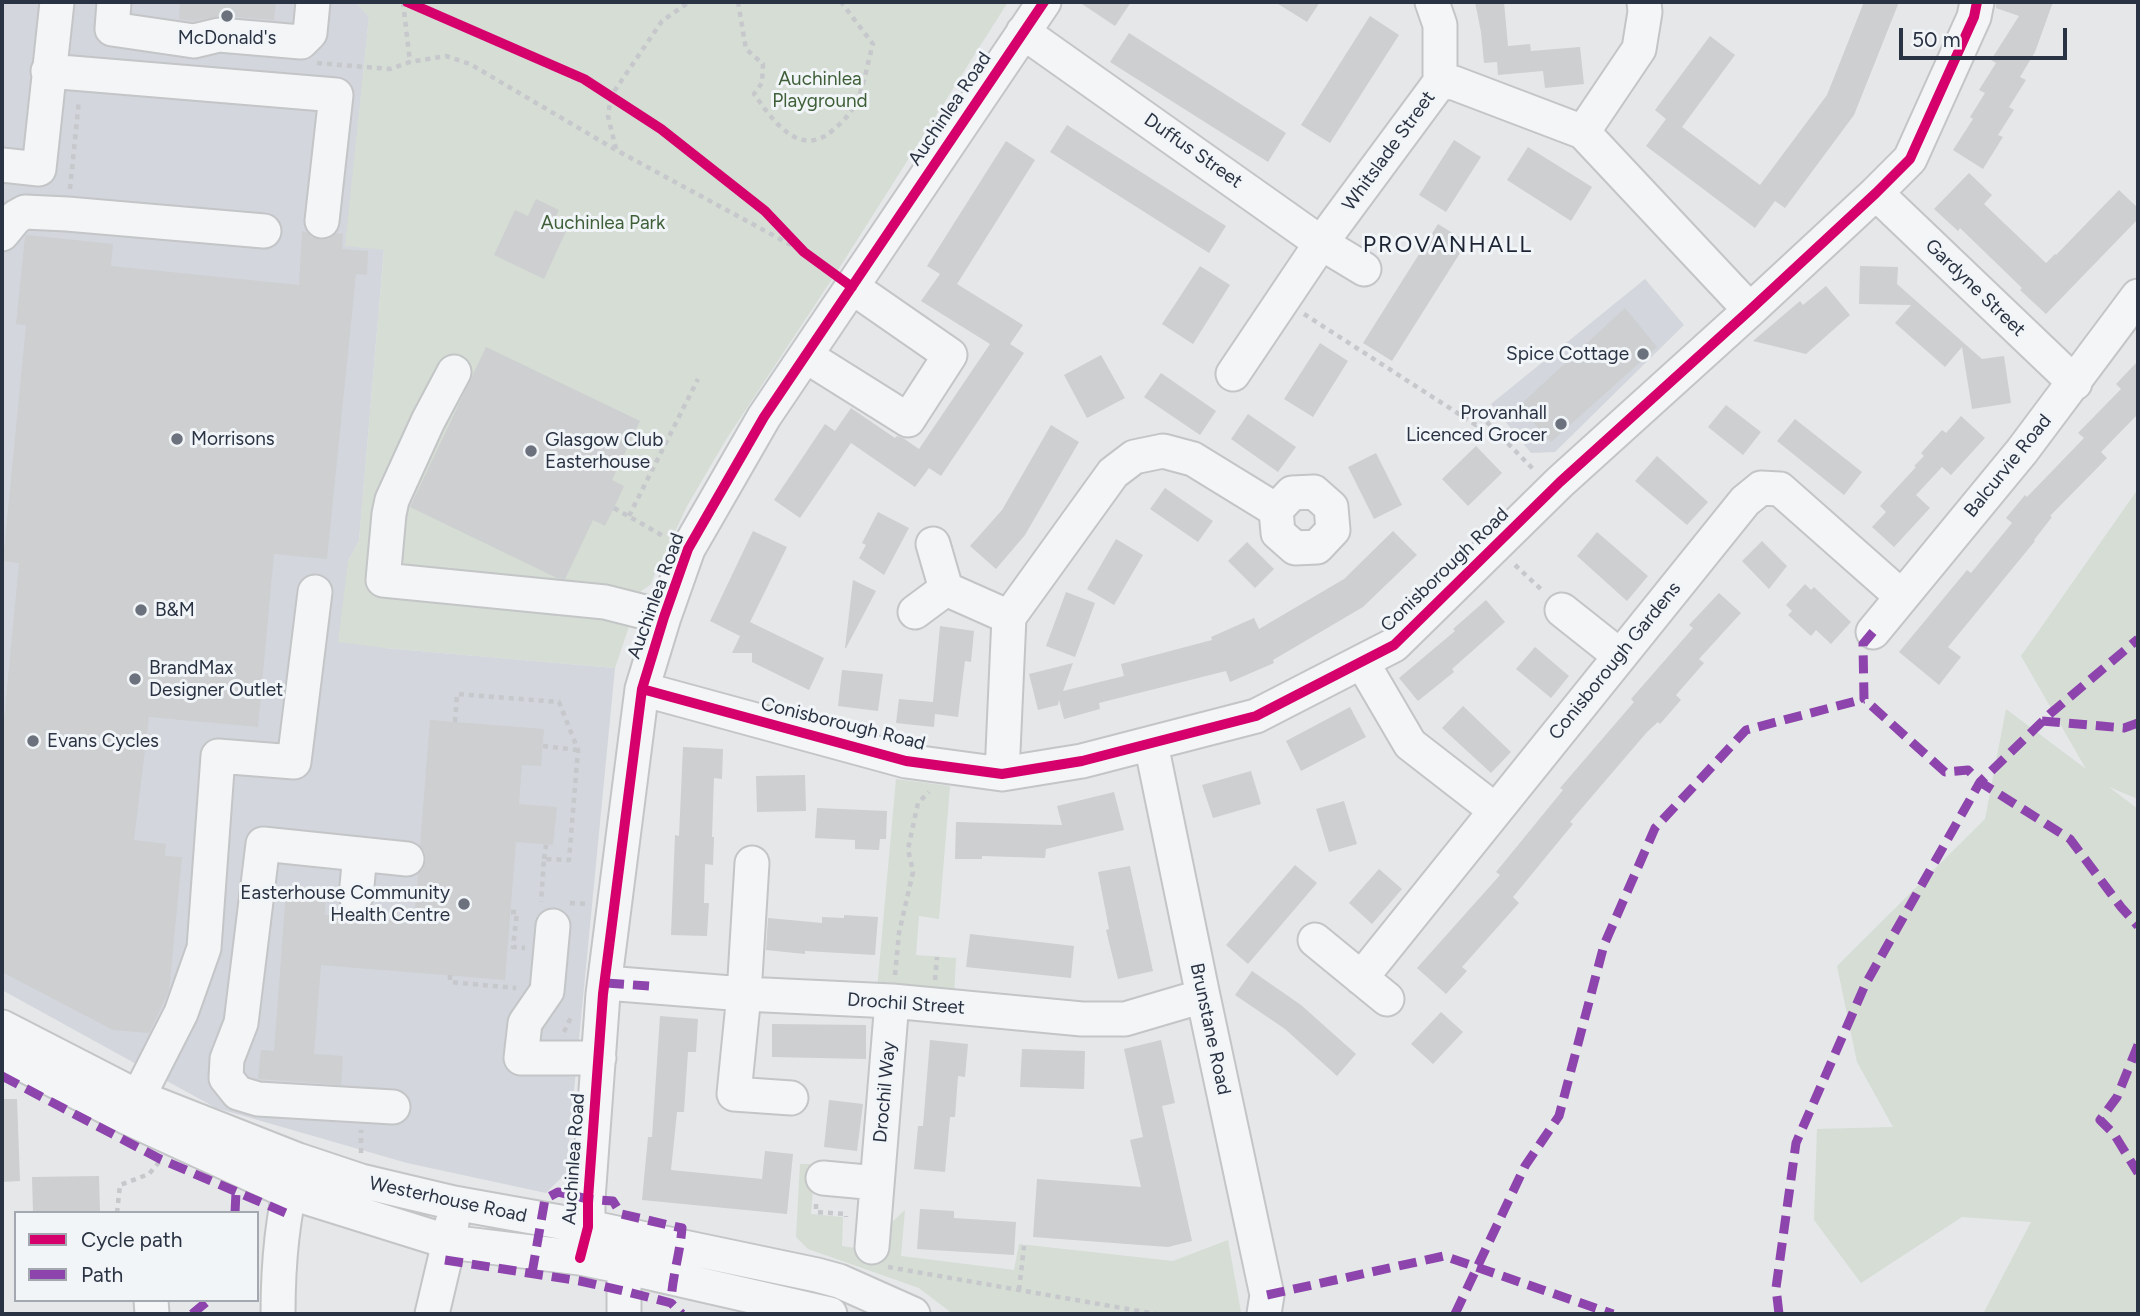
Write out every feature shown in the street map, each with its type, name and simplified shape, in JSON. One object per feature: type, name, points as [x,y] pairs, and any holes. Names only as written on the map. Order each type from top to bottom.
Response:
[{"type":"street","points":[[2,165],[39,169],[57,2]]},
{"type":"street","points":[[114,2],[112,29],[194,41],[219,35],[301,42],[310,33],[313,2]]},
{"type":"street","name":"Auchinlea Road","points":[[584,1243],[606,983],[642,689],[688,549],[764,416],[1044,2]]},
{"type":"street","points":[[1432,2],[1440,25],[1440,82]]},
{"type":"street","points":[[1583,132],[1639,49],[1644,2]]},
{"type":"street","name":"Conisborough Road","points":[[642,689],[906,761],[1002,774],[1082,761],[1256,716],[1362,662],[1394,645],[1552,490],[1750,310],[1910,159],[1974,17],[1977,2]]},
{"type":"street","name":"Duffus Street","points":[[1023,32],[1321,243],[1364,269]]},
{"type":"street","points":[[48,71],[336,95],[322,221]]},
{"type":"street","name":"Whitslade Street","points":[[1233,374],[1321,243],[1440,82],[1454,83],[1583,132],[1750,310]]},
{"type":"street","name":"Gardyne Street","points":[[1875,193],[2074,383]]},
{"type":"street","points":[[2,234],[16,217],[25,212],[264,230]]},
{"type":"street","points":[[806,356],[908,420],[950,355],[852,287]]},
{"type":"street","name":"Balcurvie Road","points":[[1873,632],[2022,451],[2138,296]]},
{"type":"street","points":[[454,372],[392,500],[383,580],[605,602],[664,617]]},
{"type":"street","points":[[1002,774],[1009,617],[1113,473],[1134,457],[1163,451],[1193,459],[1276,510]]},
{"type":"street","name":"Conisborough Gardens","points":[[1361,978],[1745,501],[1761,488],[1780,489],[1901,596]]},
{"type":"street","points":[[933,544],[946,589],[1009,617]]},
{"type":"street","points":[[915,612],[946,589]]},
{"type":"street","points":[[133,1108],[181,1013],[204,948],[218,756],[294,762],[315,592]]},
{"type":"street","points":[[1562,610],[1620,656]]},
{"type":"street","points":[[1362,662],[1410,744],[1495,810]]},
{"type":"street","name":"Brunstane Road","points":[[1152,744],[1267,1294],[1264,1314]]},
{"type":"street","points":[[377,1106],[258,1099],[238,1093],[226,1078],[227,1059],[242,1023],[263,844],[407,859]]},
{"type":"street","points":[[356,896],[360,854]]},
{"type":"street","points":[[752,863],[744,994],[734,1094],[791,1098]]},
{"type":"street","points":[[544,926],[547,991],[525,1023],[521,1058],[600,1058]]},
{"type":"street","points":[[1315,940],[1387,999]]},
{"type":"street","name":"Drochil Street","points":[[606,983],[892,1002],[1082,1019],[1125,1019],[1203,996]]},
{"type":"street","name":"Drochil Way","points":[[877,1256],[877,1183],[892,1002]]},
{"type":"street","name":"Westerhouse Road","points":[[2,1027],[133,1108],[289,1192],[449,1242],[584,1243]]},
{"type":"street","name":"Westerhouse Road","points":[[2,1054],[133,1108],[361,1181],[454,1203],[584,1243],[627,1252],[817,1275],[846,1284],[913,1314]]},
{"type":"street","points":[[278,1314],[278,1282],[289,1192],[298,1160]]},
{"type":"street","points":[[823,1178],[877,1183]]},
{"type":"street","points":[[432,1314],[449,1242],[454,1203]]},
{"type":"street","points":[[624,1314],[627,1252]]},
{"type":"street","name":"Westerhouse Road","points":[[627,1252],[830,1314]]},
{"type":"path","points":[[410,62],[405,2],[418,7]]},
{"type":"path","points":[[616,150],[608,116],[611,97],[662,21],[689,2]]},
{"type":"path","points":[[738,2],[746,48],[763,64],[762,83],[754,94],[782,130],[798,139],[813,141],[828,135],[845,120],[859,98],[873,44],[841,2]]},
{"type":"path","points":[[307,62],[390,69],[410,62],[446,57],[470,64],[616,150],[809,255]]},
{"type":"path","points":[[67,214],[81,74]]},
{"type":"path","points":[[781,227],[809,255]]},
{"type":"path","points":[[1283,300],[1476,425],[1483,418],[1552,490]]},
{"type":"path","points":[[629,516],[698,379]]},
{"type":"path","points":[[614,508],[688,549]]},
{"type":"path","points":[[1495,546],[1562,610]]},
{"type":"path","points":[[455,722],[457,694],[559,702],[578,750],[569,860],[544,859]]},
{"type":"path","points":[[543,747],[578,750]]},
{"type":"path","points":[[892,1002],[899,933],[913,872],[908,849],[918,803],[931,790],[940,766]]},
{"type":"path","points":[[511,912],[517,912],[513,947],[544,926],[546,845]]},
{"type":"path","points":[[450,975],[450,982],[547,991]]},
{"type":"path","points":[[361,1181],[377,1106]]},
{"type":"path","points":[[117,1211],[120,1185],[149,1174],[159,1164],[160,1159]]},
{"type":"path","points":[[1020,1290],[1024,1246]]},
{"type":"path","points":[[877,1256],[1121,1311],[1156,1314]]},
{"type":"shaded area","points":[[2,2],[356,2],[369,17],[346,245],[384,249],[359,541],[348,561],[385,648],[615,668],[566,1173],[546,1193],[407,1163],[216,1108],[2,990]]},
{"type":"shaded area","points":[[1645,279],[1684,325],[1555,452],[1531,453],[1491,404]]},
{"type":"green space","name":"Auchinlea Park","points":[[356,2],[1008,2],[838,270],[727,438],[687,506],[650,585],[641,591],[615,668],[338,642],[348,561],[359,541],[384,250],[345,246],[369,17]]},
{"type":"green space","points":[[2138,489],[2138,799],[2109,787],[2138,809],[2138,1314],[1983,1314],[2031,1222],[1962,1217],[1861,1283],[1814,1220],[1817,1129],[1893,1127],[1857,1062],[1837,966],[1985,819],[2006,709],[2086,769],[2021,656]]},
{"type":"green space","points":[[896,779],[950,786],[939,919],[919,916],[916,955],[956,958],[954,996],[877,990]]},
{"type":"green space","points":[[800,1164],[815,1164],[811,1214],[843,1217],[842,1246],[889,1253],[892,1222],[905,1210],[901,1256],[1014,1270],[1019,1244],[1173,1261],[1228,1240],[1241,1312],[953,1314],[919,1288],[808,1249],[796,1237]]},
{"type":"building","points":[[180,2],[276,2],[274,20],[221,16],[193,21],[179,19]]},
{"type":"building","points":[[1079,2],[1131,2],[1115,26]]},
{"type":"building","points":[[1275,2],[1320,2],[1307,22]]},
{"type":"building","points":[[1475,2],[1504,2],[1508,46],[1530,44],[1531,51],[1580,47],[1584,84],[1545,88],[1543,71],[1498,75],[1497,62],[1484,63]]},
{"type":"building","points":[[1864,2],[1899,2],[1854,115],[1785,208],[1775,201],[1755,228],[1646,146],[1666,119],[1655,110],[1710,36],[1735,55],[1682,127],[1760,185],[1827,95]]},
{"type":"building","points":[[1996,2],[2053,2],[2035,52],[2020,77],[2026,80],[2009,107],[2014,110],[1998,135],[2003,137],[1983,169],[1953,150],[1973,119],[1970,117],[1985,93],[1979,90],[1996,63],[1991,60],[2019,16],[1996,8]]},
{"type":"building","points":[[1370,16],[1399,35],[1330,143],[1301,125]]},
{"type":"building","points":[[1129,33],[1286,133],[1268,162],[1110,62]]},
{"type":"building","points":[[1067,125],[1226,226],[1209,253],[1050,152]]},
{"type":"building","points":[[1454,140],[1481,157],[1446,212],[1419,195]]},
{"type":"building","points":[[1006,141],[1035,160],[957,284],[1023,325],[1010,344],[1024,353],[941,476],[929,468],[915,487],[851,443],[800,518],[774,500],[825,424],[835,431],[851,408],[895,438],[903,438],[919,449],[990,344],[921,301],[940,274],[927,266]]},
{"type":"building","points":[[1528,147],[1592,187],[1571,221],[1507,180]]},
{"type":"building","points":[[1969,173],[1992,195],[1984,204],[2046,263],[2119,190],[2138,208],[2138,219],[2046,314],[1960,228],[1958,231],[1934,209]]},
{"type":"building","points":[[536,199],[559,210],[553,222],[567,229],[544,279],[494,255],[515,210],[528,216]]},
{"type":"building","points":[[1438,224],[1467,242],[1392,361],[1363,343]]},
{"type":"building","points":[[302,231],[321,240],[329,239],[336,233],[343,234],[342,249],[368,251],[367,275],[356,274],[327,559],[274,554],[258,727],[149,717],[134,840],[166,844],[165,856],[182,857],[169,991],[149,1033],[113,1030],[2,972],[2,741],[19,563],[3,561],[26,325],[16,324],[25,237],[113,244],[111,266],[299,285]]},
{"type":"building","points":[[1200,266],[1230,285],[1193,344],[1162,324]]},
{"type":"building","points":[[1860,266],[1898,267],[1897,284],[1982,359],[2004,356],[2011,403],[1972,409],[1962,347],[1945,367],[1895,323],[1911,305],[1859,304]]},
{"type":"building","points":[[1826,286],[1850,315],[1806,354],[1753,341],[1800,301],[1803,305]]},
{"type":"building","points":[[1625,308],[1657,347],[1551,442],[1519,406]]},
{"type":"building","points":[[1320,343],[1348,361],[1313,417],[1284,399]]},
{"type":"building","name":"Glasgow Club Easterhouse","points":[[486,347],[640,421],[612,480],[624,486],[614,508],[605,526],[593,520],[565,579],[557,578],[410,507]]},
{"type":"building","points":[[1101,355],[1125,398],[1087,418],[1064,375]]},
{"type":"building","points":[[2138,361],[2138,414],[2101,452],[2107,458],[2050,516],[2052,517],[2035,541],[1948,647],[1961,657],[1939,685],[1899,652],[1967,570],[1971,573],[2012,523],[2006,518],[2025,495],[2027,497],[2084,438],[2078,433],[2121,389],[2116,384]]},
{"type":"building","points":[[1161,373],[1216,411],[1200,435],[1144,397]]},
{"type":"building","points":[[1726,405],[1761,432],[1743,455],[1708,427]]},
{"type":"building","points":[[1248,414],[1296,447],[1278,472],[1231,439]]},
{"type":"building","points":[[1961,416],[1985,438],[1951,475],[1942,467],[1916,495],[1930,508],[1894,547],[1872,527],[1886,512],[1880,506],[1916,467],[1914,466],[1924,456],[1921,453],[1942,430],[1946,433]]},
{"type":"building","points":[[1795,419],[1862,472],[1844,495],[1777,441]]},
{"type":"building","points":[[1051,425],[1079,442],[1025,535],[996,569],[970,546],[1002,510]]},
{"type":"building","points":[[1476,446],[1502,473],[1468,506],[1442,479]]},
{"type":"building","points":[[1376,453],[1402,505],[1374,519],[1348,467]]},
{"type":"building","points":[[1657,456],[1708,502],[1687,525],[1635,481]]},
{"type":"building","points":[[1165,488],[1213,521],[1198,542],[1150,509]]},
{"type":"building","points":[[878,512],[909,528],[884,575],[859,558],[866,545],[862,543]]},
{"type":"building","points":[[753,531],[787,547],[750,622],[824,658],[809,690],[752,662],[752,653],[732,653],[740,636],[710,621]]},
{"type":"building","points":[[1393,531],[1417,555],[1363,607],[1273,660],[1274,663],[1230,682],[1226,671],[1099,703],[1100,709],[1064,719],[1059,700],[1058,705],[1038,710],[1029,674],[1073,663],[1063,691],[1124,676],[1121,664],[1212,640],[1211,637],[1254,618],[1259,629],[1344,579]]},
{"type":"building","points":[[1597,532],[1648,576],[1627,601],[1577,556]]},
{"type":"building","points":[[1116,539],[1143,555],[1114,605],[1087,589]]},
{"type":"building","points":[[1762,541],[1787,566],[1769,589],[1742,561]]},
{"type":"building","points":[[1247,542],[1274,569],[1255,588],[1228,561]]},
{"type":"building","points":[[853,580],[876,591],[845,648]]},
{"type":"building","points":[[1805,584],[1811,590],[1814,587],[1851,622],[1831,644],[1816,630],[1811,636],[1788,615],[1792,611],[1786,605]]},
{"type":"building","points":[[1066,592],[1095,603],[1075,657],[1046,646]]},
{"type":"building","points":[[1719,593],[1741,613],[1699,659],[1704,663],[1676,695],[1681,700],[1660,724],[1658,722],[1647,732],[1570,822],[1573,824],[1513,897],[1519,903],[1462,967],[1467,971],[1446,994],[1417,968],[1500,875],[1496,872],[1563,790],[1560,788],[1634,702],[1631,699],[1693,628],[1689,625]]},
{"type":"building","points":[[1486,600],[1505,622],[1452,669],[1454,672],[1418,701],[1399,678],[1455,631],[1453,629]]},
{"type":"building","points":[[940,626],[974,631],[971,662],[965,661],[958,717],[935,714],[934,727],[896,723],[899,699],[933,702]]},
{"type":"building","points":[[1535,647],[1569,676],[1551,698],[1516,669]]},
{"type":"building","points":[[842,670],[883,674],[878,711],[838,706]]},
{"type":"building","points":[[1463,706],[1511,752],[1491,773],[1442,728]]},
{"type":"building","points":[[1350,707],[1366,737],[1301,771],[1286,741]]},
{"type":"building","name":"Easterhouse Community Health Centre","points":[[430,720],[544,729],[541,766],[522,765],[519,804],[557,807],[553,845],[516,842],[505,980],[321,965],[314,1054],[343,1056],[341,1085],[258,1079],[261,1050],[274,1051],[286,892],[326,896],[325,915],[414,922],[418,874],[423,870],[426,860],[425,852],[420,846]]},
{"type":"building","points":[[683,747],[723,749],[722,779],[714,778],[713,865],[705,864],[704,903],[709,903],[707,936],[671,935],[675,835],[679,836]]},
{"type":"building","points":[[1251,771],[1261,804],[1213,818],[1202,785]]},
{"type":"building","points":[[805,775],[806,811],[757,812],[756,776]]},
{"type":"building","points":[[1114,792],[1124,830],[1046,849],[1045,858],[982,856],[982,859],[955,859],[956,822],[1062,825],[1057,806]]},
{"type":"building","points":[[1344,801],[1357,844],[1329,852],[1316,809]]},
{"type":"building","points":[[817,808],[887,811],[886,839],[880,839],[879,850],[855,849],[855,840],[815,838]]},
{"type":"building","points":[[1295,865],[1317,883],[1248,964],[1226,945]]},
{"type":"building","points":[[1130,866],[1153,971],[1118,979],[1106,930],[1109,929],[1098,872]]},
{"type":"building","points":[[1379,869],[1402,889],[1372,924],[1349,903]]},
{"type":"building","points":[[844,915],[878,917],[875,955],[805,951],[805,954],[766,950],[768,918],[822,923],[822,917],[844,918]]},
{"type":"building","points":[[970,934],[1074,946],[1071,978],[966,967]]},
{"type":"building","points":[[1252,971],[1301,1005],[1356,1054],[1337,1076],[1285,1029],[1235,995]]},
{"type":"building","points":[[1441,1012],[1463,1032],[1433,1064],[1411,1044]]},
{"type":"building","points":[[660,1016],[698,1019],[696,1052],[688,1052],[684,1112],[677,1112],[671,1170],[762,1179],[765,1151],[793,1154],[787,1214],[642,1200],[648,1137],[652,1137]]},
{"type":"building","points":[[772,1024],[866,1025],[866,1059],[772,1057]]},
{"type":"building","points":[[930,1040],[968,1044],[965,1077],[958,1076],[955,1117],[950,1117],[945,1172],[914,1169],[918,1126],[923,1126]]},
{"type":"building","points":[[1161,1040],[1175,1103],[1162,1106],[1192,1241],[1168,1247],[1033,1237],[1037,1179],[1141,1187],[1130,1140],[1143,1137],[1124,1049]]},
{"type":"building","points":[[1022,1049],[1085,1051],[1084,1089],[1020,1087]]},
{"type":"building","points":[[2,1099],[17,1099],[20,1181],[2,1182]]},
{"type":"building","points":[[829,1100],[863,1104],[857,1151],[824,1147]]},
{"type":"building","points":[[99,1176],[100,1211],[33,1211],[32,1177]]},
{"type":"building","points":[[920,1209],[954,1211],[954,1218],[1016,1222],[1014,1255],[917,1249]]},
{"type":"marked path","points":[[1873,632],[1863,644],[1864,699],[1945,772],[1968,770],[1980,782],[2070,839],[2138,926]]},
{"type":"marked path","points":[[1779,1314],[1776,1288],[1796,1143],[1865,985],[1980,782],[2051,713],[2138,639]]},
{"type":"marked path","points":[[1455,1314],[1525,1166],[1559,1116],[1604,945],[1655,828],[1746,730],[1864,699]]},
{"type":"marked path","points":[[2042,721],[2124,728],[2138,723]]},
{"type":"marked path","points":[[606,983],[649,986]]},
{"type":"marked path","points":[[2138,1045],[2117,1097],[2100,1120],[2114,1134],[2138,1173]]},
{"type":"marked path","points":[[2,1076],[160,1159],[286,1213]]},
{"type":"marked path","points":[[235,1211],[236,1192]]},
{"type":"marked path","points":[[532,1273],[545,1199],[558,1192],[613,1201],[621,1214],[682,1228],[671,1303]]},
{"type":"marked path","points":[[1267,1295],[1444,1256],[1613,1314]]},
{"type":"marked path","points":[[445,1260],[580,1281],[624,1291],[671,1303],[682,1314]]},
{"type":"marked path","points":[[192,1314],[207,1302]]},
{"type":"cycle path","points":[[407,2],[584,79],[661,129],[765,211],[804,252],[852,287]]},
{"type":"cycle path","points":[[580,1258],[588,1227],[603,994],[642,689],[688,549],[764,417],[1044,2]]},
{"type":"cycle path","points":[[642,689],[906,761],[1002,774],[1082,761],[1256,716],[1394,645],[1560,482],[1750,310],[1910,159],[1974,17],[1977,2]]},
{"type":"place","name":"McDonald's","points":[[227,16]]},
{"type":"place","name":"Spice Cottage","points":[[1643,354]]},
{"type":"place","name":"Provanhall Licenced Grocer","points":[[1561,424]]},
{"type":"place","name":"Morrisons","points":[[177,439]]},
{"type":"place","name":"Glasgow Club Easterhouse","points":[[531,451]]},
{"type":"place","name":"B&M","points":[[141,610]]},
{"type":"place","name":"BrandMax Designer Outlet","points":[[135,679]]},
{"type":"place","name":"Evans Cycles","points":[[33,741]]},
{"type":"place","name":"Easterhouse Community Health Centre","points":[[464,904]]},
{"type":"district","name":"PROVANHALL","points":[[1448,245]]},
{"type":"park label","name":"Auchinlea Playground","points":[[820,90]]}]
